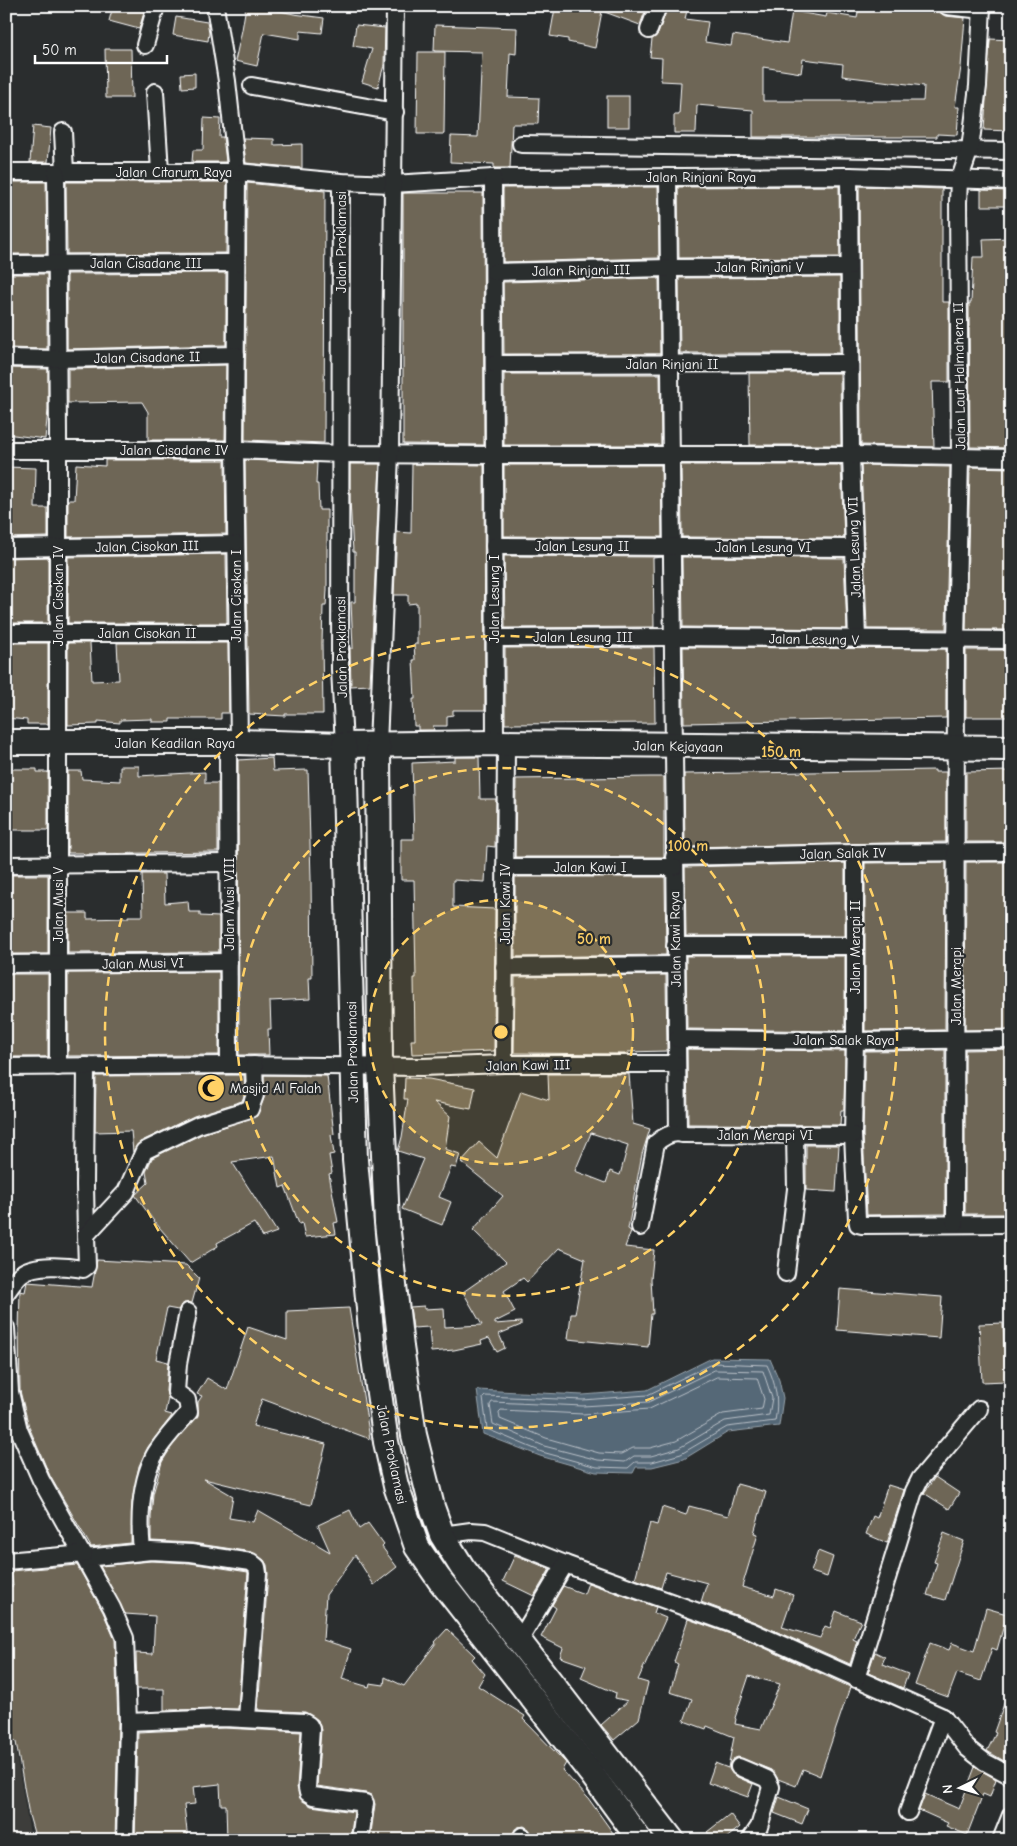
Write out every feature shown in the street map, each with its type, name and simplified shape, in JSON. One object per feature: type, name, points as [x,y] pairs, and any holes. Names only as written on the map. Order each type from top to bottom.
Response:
[{"type":"street","points":[[145,45],[156,6]]},
{"type":"street","name":"Jalan Cisokan I","points":[[215,6],[227,82],[237,172],[235,450],[237,633],[233,742]]},
{"type":"street","name":"Jalan Proklamasi","points":[[395,6],[390,454],[378,745],[380,1066],[387,1223],[401,1347],[414,1435],[432,1507],[442,1535],[462,1566],[672,1840]]},
{"type":"street","points":[[649,30],[658,6]]},
{"type":"street","points":[[947,6],[982,8]]},
{"type":"street","name":"Jalan Laut Halmahera II","points":[[956,748],[960,458],[958,202],[959,181],[970,150],[978,86],[982,8]]},
{"type":"street","points":[[252,86],[395,112]]},
{"type":"street","points":[[155,92],[160,171]]},
{"type":"street","name":"Jalan Cisokan IV","points":[[57,743],[57,264],[63,132]]},
{"type":"street","points":[[521,144],[1011,151]]},
{"type":"street","name":"Jalan Citarum Raya","points":[[6,172],[237,172],[342,182],[392,184]]},
{"type":"street","name":"Jalan Rinjani Raya","points":[[392,184],[493,178],[849,176],[959,181],[1011,181]]},
{"type":"street","name":"Jalan Lesung VII","points":[[849,176],[850,455],[857,639]]},
{"type":"street","name":"Jalan Kawi Raya","points":[[668,177],[678,1133]]},
{"type":"street","name":"Jalan Lesung I","points":[[493,178],[494,638],[500,743]]},
{"type":"street","name":"Jalan Proklamasi","points":[[342,182],[340,669],[344,745],[355,1160],[373,1351],[386,1442],[396,1486],[417,1547],[439,1579],[585,1766],[640,1840]]},
{"type":"street","name":"Jalan Cisadane III","points":[[6,264],[236,263]]},
{"type":"street","name":"Jalan Rinjani V","points":[[669,268],[849,267]]},
{"type":"street","name":"Jalan Rinjani III","points":[[494,272],[669,268]]},
{"type":"street","name":"Jalan Cisadane II","points":[[6,358],[58,359],[236,355]]},
{"type":"street","name":"Jalan Rinjani II","points":[[494,364],[850,363]]},
{"type":"street","name":"Jalan Cisadane IV","points":[[6,450],[235,450],[341,454],[850,455],[1011,458]]},
{"type":"street","name":"Jalan Cisokan III","points":[[6,548],[236,544]]},
{"type":"street","name":"Jalan Lesung II","points":[[494,546],[671,546]]},
{"type":"street","name":"Jalan Lesung VI","points":[[671,546],[854,548]]},
{"type":"street","name":"Jalan Cisokan II","points":[[6,633],[237,633]]},
{"type":"street","name":"Jalan Lesung V","points":[[672,637],[1011,640]]},
{"type":"street","name":"Jalan Lesung III","points":[[494,638],[672,637]]},
{"type":"street","name":"Jalan Keadilan Raya","points":[[6,742],[233,742],[344,745]]},
{"type":"street","name":"Jalan Musi VIII","points":[[229,1065],[229,863],[233,742]]},
{"type":"street","name":"Jalan Musi V","points":[[57,743],[58,1067]]},
{"type":"street","name":"Jalan Kejayaan","points":[[344,745],[500,743],[1011,748]]},
{"type":"street","name":"Jalan Kawi IV","points":[[500,743],[505,867],[504,1064]]},
{"type":"street","name":"Jalan Merapi","points":[[955,1224],[956,748]]},
{"type":"street","name":"Jalan Salak IV","points":[[674,862],[855,852],[1011,852]]},
{"type":"street","name":"Jalan Merapi II","points":[[855,852],[856,1040],[853,1135],[856,1219],[858,1224],[862,1225],[955,1224]]},
{"type":"street","name":"Jalan Kawi I","points":[[505,867],[674,862]]},
{"type":"street","points":[[6,865],[229,863]]},
{"type":"street","points":[[675,946],[855,946]]},
{"type":"street","name":"Jalan Musi VI","points":[[6,964],[229,962]]},
{"type":"street","points":[[504,967],[676,965]]},
{"type":"street","name":"Jalan Salak Raya","points":[[677,1039],[1011,1039]]},
{"type":"street","name":"Jalan Kawi III","points":[[6,1067],[229,1065],[422,1067],[504,1064],[677,1064]]},
{"type":"street","points":[[86,1235],[126,1192],[144,1151],[198,1125],[250,1109],[254,1096],[254,1065]]},
{"type":"street","points":[[6,1293],[21,1274],[30,1269],[62,1266],[83,1269],[87,1266],[85,1185],[86,1066]]},
{"type":"street","points":[[640,1227],[656,1143],[663,1137],[678,1133]]},
{"type":"street","name":"Jalan Merapi VI","points":[[678,1133],[853,1135]]},
{"type":"street","points":[[786,1272],[796,1189],[795,1135]]},
{"type":"street","points":[[955,1224],[1011,1224]]},
{"type":"street","points":[[142,1551],[140,1535],[142,1507],[146,1480],[153,1458],[189,1412],[187,1400],[176,1392],[178,1364],[188,1312]]},
{"type":"street","points":[[6,1328],[10,1392],[19,1430],[41,1480],[85,1556],[125,1638],[128,1722],[125,1840]]},
{"type":"street","points":[[373,1351],[401,1347]]},
{"type":"street","points":[[856,1679],[914,1491],[920,1479],[979,1409]]},
{"type":"street","points":[[408,1524],[432,1507]]},
{"type":"street","points":[[442,1535],[471,1530],[485,1532],[565,1564],[751,1631],[943,1716],[968,1748],[985,1762],[1011,1776]]},
{"type":"street","points":[[6,1561],[142,1551],[191,1553],[250,1562],[257,1567],[258,1573],[247,1718]]},
{"type":"street","points":[[519,1641],[565,1564]]},
{"type":"street","points":[[908,1812],[943,1716]]},
{"type":"street","points":[[128,1722],[247,1718],[304,1722],[309,1725],[310,1729],[308,1793],[313,1796],[365,1804],[360,1840]]},
{"type":"street","points":[[739,1767],[767,1779],[772,1787],[759,1827],[750,1840]]},
{"type":"street","points":[[1001,1840],[1010,1821]]},
{"type":"shaded area","points":[[14,1741],[31,1840],[6,1840],[6,1742]]},
{"type":"water","points":[[712,1358],[770,1359],[779,1380],[783,1398],[779,1426],[728,1432],[684,1459],[652,1467],[636,1467],[633,1473],[596,1472],[540,1456],[483,1434],[477,1390],[583,1395],[647,1390]]},
{"type":"building","points":[[113,6],[146,6],[139,29],[109,21]]},
{"type":"building","points":[[246,6],[256,6],[324,18],[322,33],[300,31],[300,39],[264,33],[257,66],[235,61]]},
{"type":"building","points":[[575,6],[647,6],[640,25],[602,11],[595,48],[568,42],[568,39],[550,36],[555,8],[574,11]]},
{"type":"building","points":[[668,6],[688,6],[685,19],[708,22],[705,42],[731,46],[733,35],[787,43],[792,11],[826,17],[827,13],[857,18],[859,6],[889,6],[938,11],[945,16],[965,18],[955,107],[959,107],[957,135],[937,134],[937,137],[753,137],[753,110],[697,105],[696,133],[674,133],[674,115],[679,115],[681,82],[661,81],[662,58],[650,57],[652,39],[658,34]],"holes":[[[803,59],[843,64],[842,76],[924,86],[923,101],[763,101],[763,67],[801,73]]]},
{"type":"building","points":[[176,17],[207,22],[208,41],[173,35]]},
{"type":"building","points":[[356,25],[385,28],[384,65],[378,87],[362,82],[372,49],[353,46]]},
{"type":"building","points":[[435,25],[517,28],[516,54],[510,53],[508,97],[539,98],[538,124],[512,124],[510,168],[494,168],[494,164],[450,162],[451,136],[478,137],[482,52],[434,51]]},
{"type":"building","points":[[990,39],[1011,40],[1011,131],[984,130]]},
{"type":"building","points":[[105,49],[131,49],[132,98],[106,98]]},
{"type":"building","points":[[418,52],[445,52],[444,134],[417,134]]},
{"type":"building","points":[[195,73],[195,87],[182,88],[181,74]]},
{"type":"building","points":[[607,96],[629,96],[629,127],[607,127]]},
{"type":"building","points":[[204,118],[220,119],[219,137],[223,137],[226,162],[192,162],[193,150],[203,150]]},
{"type":"building","points":[[33,126],[51,128],[48,162],[30,162]]},
{"type":"building","points":[[243,138],[274,139],[274,145],[302,144],[302,168],[246,163]]},
{"type":"building","points":[[6,182],[46,182],[47,254],[6,254]]},
{"type":"building","points":[[66,182],[227,182],[226,253],[67,254]]},
{"type":"building","points":[[247,183],[325,191],[324,443],[245,440]]},
{"type":"building","points":[[839,186],[840,257],[679,258],[678,187]]},
{"type":"building","points":[[859,186],[942,189],[942,302],[949,302],[949,382],[932,382],[934,447],[861,445]]},
{"type":"building","points":[[658,187],[659,258],[503,262],[503,188]]},
{"type":"building","points":[[981,190],[1011,191],[1011,206],[981,206]]},
{"type":"building","points":[[403,193],[483,193],[484,445],[403,444]]},
{"type":"building","points":[[1011,238],[1011,448],[970,447],[969,303],[971,303],[973,257],[984,257],[983,239]]},
{"type":"building","points":[[226,273],[226,345],[67,349],[67,274]]},
{"type":"building","points":[[6,274],[47,274],[47,349],[6,348]]},
{"type":"building","points":[[840,277],[840,353],[680,353],[679,278]]},
{"type":"building","points":[[659,278],[660,354],[504,354],[503,282]]},
{"type":"building","points":[[226,365],[225,440],[148,440],[148,412],[142,402],[68,403],[68,369]]},
{"type":"building","points":[[6,368],[48,369],[48,410],[45,439],[6,434]]},
{"type":"building","points":[[749,373],[840,373],[841,445],[750,445]]},
{"type":"building","points":[[504,374],[660,374],[661,445],[504,445]]},
{"type":"building","points":[[105,460],[225,460],[226,534],[68,537],[68,500],[74,500],[76,464],[105,466]]},
{"type":"building","points":[[245,460],[317,463],[316,484],[318,484],[319,510],[327,510],[327,590],[326,606],[323,606],[322,643],[323,714],[285,714],[285,716],[249,714]]},
{"type":"building","points":[[350,464],[380,464],[370,685],[351,686],[350,648],[353,648],[351,602],[355,602],[355,552],[353,552]]},
{"type":"building","points":[[412,464],[484,465],[485,710],[453,710],[453,715],[447,716],[447,726],[433,726],[434,730],[418,730],[418,726],[414,726],[413,660],[415,660],[414,644],[417,644],[417,603],[408,604],[408,595],[394,595],[397,532],[411,533]]},
{"type":"building","points":[[504,465],[661,465],[662,537],[504,536]]},
{"type":"building","points":[[681,465],[841,465],[844,538],[682,537]]},
{"type":"building","points":[[861,465],[950,467],[946,629],[867,629]]},
{"type":"building","points":[[6,467],[36,468],[35,508],[48,508],[48,537],[6,538]]},
{"type":"building","points":[[970,467],[1011,468],[1011,630],[966,630]]},
{"type":"building","points":[[226,554],[227,623],[68,623],[68,557]]},
{"type":"building","points":[[504,556],[662,557],[653,558],[654,627],[505,628]]},
{"type":"building","points":[[48,557],[48,623],[6,623],[6,558]]},
{"type":"building","points":[[682,557],[844,558],[847,629],[683,627]]},
{"type":"building","points":[[6,643],[48,643],[48,724],[27,724],[27,720],[6,718],[6,688],[10,688]]},
{"type":"building","points":[[68,643],[90,643],[92,681],[119,680],[117,643],[228,643],[229,713],[221,713],[221,719],[170,719],[170,722],[152,722],[152,719],[120,720],[120,723],[98,721],[98,724],[68,725]]},
{"type":"building","points":[[654,647],[655,723],[505,724],[505,648]]},
{"type":"building","points":[[683,647],[946,649],[946,718],[684,723]]},
{"type":"building","points":[[966,650],[1011,650],[1011,717],[966,717]]},
{"type":"building","points":[[455,757],[479,757],[480,799],[496,799],[495,847],[487,846],[485,882],[453,880],[453,907],[495,909],[494,1051],[412,1054],[411,1040],[415,1040],[414,978],[416,978],[414,880],[401,880],[401,839],[414,839],[412,763],[455,761]]},
{"type":"building","points":[[272,758],[273,771],[308,770],[312,978],[309,978],[310,999],[270,1001],[271,1029],[268,1029],[269,1055],[239,1055],[238,760]]},
{"type":"building","points":[[120,766],[139,766],[139,776],[205,772],[205,783],[218,783],[218,852],[68,853],[68,771],[81,771],[82,779],[120,781]]},
{"type":"building","points":[[9,769],[37,769],[37,772],[48,772],[48,830],[6,830],[6,805],[9,805]]},
{"type":"building","points":[[935,770],[935,772],[946,772],[946,842],[685,847],[684,774]]},
{"type":"building","points":[[1011,771],[1011,842],[966,842],[966,772]]},
{"type":"building","points":[[664,777],[664,857],[515,857],[516,779]]},
{"type":"building","points":[[946,862],[945,1030],[865,1031],[865,863]]},
{"type":"building","points":[[966,862],[1011,862],[1011,1029],[965,1030]]},
{"type":"building","points":[[845,863],[845,936],[686,936],[685,867]]},
{"type":"building","points":[[142,874],[164,874],[165,903],[188,901],[189,912],[200,912],[200,916],[219,917],[219,952],[68,953],[68,913],[87,913],[87,919],[143,916]]},
{"type":"building","points":[[7,875],[48,875],[48,954],[6,954]]},
{"type":"building","points":[[515,877],[665,877],[666,955],[515,957]]},
{"type":"building","points":[[686,956],[845,956],[845,1031],[687,1029]]},
{"type":"building","points":[[219,972],[219,1055],[68,1056],[68,973]]},
{"type":"building","points":[[6,974],[48,974],[48,1057],[6,1057]]},
{"type":"building","points":[[666,975],[667,1051],[627,1052],[628,1054],[514,1053],[515,977]]},
{"type":"building","points":[[687,1049],[845,1051],[844,1110],[841,1110],[840,1125],[688,1124]]},
{"type":"building","points":[[1011,1049],[1011,1214],[965,1214],[965,1050]]},
{"type":"building","points":[[945,1050],[945,1214],[867,1215],[863,1135],[865,1051]]},
{"type":"building","points":[[548,1074],[629,1074],[633,1124],[650,1129],[642,1154],[628,1229],[631,1231],[625,1247],[654,1250],[651,1279],[653,1314],[651,1314],[648,1347],[568,1339],[571,1314],[575,1314],[585,1259],[559,1248],[527,1282],[523,1278],[504,1291],[515,1312],[495,1322],[495,1324],[521,1322],[521,1325],[499,1334],[505,1348],[497,1352],[489,1338],[481,1341],[482,1344],[454,1350],[431,1352],[429,1327],[413,1328],[410,1307],[424,1306],[424,1309],[444,1308],[445,1327],[482,1325],[463,1292],[506,1262],[473,1230],[503,1196],[461,1162],[479,1142],[497,1158],[521,1091],[549,1100]],"holes":[[[591,1133],[628,1145],[620,1175],[610,1171],[606,1183],[575,1171]]]},
{"type":"building","points":[[244,1075],[245,1093],[242,1101],[194,1116],[140,1142],[133,1152],[131,1131],[95,1132],[96,1076]]},
{"type":"building","points":[[264,1075],[327,1076],[334,1134],[331,1135],[334,1154],[329,1155],[332,1173],[329,1174],[338,1222],[334,1223],[336,1234],[305,1237],[302,1223],[299,1224],[285,1186],[280,1188],[274,1156],[232,1162],[277,1232],[263,1237],[254,1223],[217,1243],[218,1246],[190,1263],[153,1220],[135,1195],[148,1183],[146,1172],[152,1158],[202,1134],[257,1116],[264,1098]]},
{"type":"building","points":[[405,1078],[429,1079],[475,1088],[471,1109],[434,1102],[450,1116],[445,1149],[460,1154],[456,1168],[451,1167],[439,1197],[451,1202],[442,1225],[402,1209],[423,1159],[398,1151],[408,1099],[404,1099]]},
{"type":"building","points":[[806,1145],[839,1145],[836,1192],[806,1190]]},
{"type":"building","points":[[97,1260],[186,1265],[199,1278],[192,1303],[184,1303],[178,1310],[167,1308],[156,1359],[168,1362],[166,1391],[168,1398],[165,1413],[172,1415],[148,1447],[139,1466],[132,1503],[131,1543],[91,1547],[50,1476],[29,1427],[20,1391],[19,1330],[20,1291],[25,1292],[27,1282],[92,1287]]},
{"type":"building","points":[[840,1289],[942,1297],[939,1338],[837,1330]]},
{"type":"building","points":[[349,1308],[370,1439],[262,1399],[253,1426],[326,1444],[311,1505],[204,1479],[233,1496],[229,1518],[253,1522],[258,1510],[330,1552],[318,1525],[350,1510],[359,1529],[368,1523],[384,1545],[382,1547],[397,1567],[374,1585],[355,1555],[326,1595],[323,1640],[351,1649],[342,1679],[369,1687],[370,1683],[384,1685],[385,1677],[404,1686],[435,1642],[447,1629],[475,1656],[472,1659],[485,1674],[478,1686],[525,1716],[523,1719],[566,1763],[562,1770],[588,1798],[618,1840],[531,1840],[529,1829],[524,1826],[515,1829],[511,1840],[370,1840],[375,1804],[371,1795],[317,1786],[321,1730],[318,1720],[305,1712],[258,1710],[268,1574],[267,1565],[264,1560],[252,1552],[192,1543],[151,1541],[153,1494],[162,1462],[172,1446],[198,1415],[198,1402],[202,1396],[197,1394],[207,1378],[227,1390],[248,1327],[287,1340],[287,1311]]},
{"type":"building","points":[[1003,1323],[1006,1381],[982,1382],[979,1324]]},
{"type":"building","points":[[935,1477],[959,1493],[949,1509],[924,1493]]},
{"type":"building","points":[[737,1484],[766,1492],[754,1533],[758,1534],[742,1587],[774,1596],[776,1589],[793,1595],[782,1627],[820,1638],[825,1626],[830,1628],[836,1611],[861,1621],[853,1639],[857,1641],[850,1664],[755,1622],[701,1602],[707,1583],[666,1572],[661,1588],[635,1579],[650,1523],[657,1525],[662,1507],[686,1515],[689,1506],[728,1516]]},
{"type":"building","points":[[888,1485],[904,1490],[887,1543],[866,1534],[873,1516],[877,1518]]},
{"type":"building","points":[[944,1533],[964,1541],[945,1600],[927,1595],[937,1563],[934,1562]]},
{"type":"building","points":[[818,1551],[833,1557],[827,1577],[811,1572]]},
{"type":"building","points":[[515,1555],[550,1569],[534,1596],[503,1581]]},
{"type":"building","points":[[151,1561],[190,1563],[248,1572],[238,1709],[164,1710],[164,1689],[137,1689],[136,1653],[153,1654],[155,1616],[125,1614],[100,1566]]},
{"type":"building","points":[[77,1565],[103,1612],[115,1640],[118,1722],[115,1840],[36,1840],[29,1815],[16,1742],[10,1738],[13,1731],[6,1721],[6,1586],[13,1586],[11,1571]]},
{"type":"building","points":[[588,1583],[656,1607],[654,1613],[666,1618],[638,1680],[648,1683],[639,1719],[614,1740],[601,1725],[628,1701],[615,1698],[616,1693],[581,1678],[586,1666],[560,1657],[563,1648],[541,1637],[556,1608],[552,1605],[563,1586],[584,1594]]},
{"type":"building","points":[[986,1608],[1007,1614],[997,1650],[992,1648],[981,1681],[957,1673],[948,1697],[915,1685],[930,1643],[949,1650],[952,1643],[974,1651]]},
{"type":"building","points":[[688,1619],[747,1640],[850,1687],[820,1776],[803,1769],[796,1786],[778,1779],[771,1770],[738,1757],[730,1763],[729,1769],[735,1776],[753,1784],[748,1797],[708,1783],[715,1763],[728,1768],[734,1737],[707,1726],[706,1729],[684,1721],[692,1699],[670,1692],[678,1664],[674,1662]],"holes":[[[749,1676],[780,1684],[761,1729],[735,1724],[735,1718]]]},
{"type":"building","points":[[875,1652],[885,1657],[882,1664],[908,1674],[903,1688],[868,1673]]},
{"type":"building","points":[[1009,1690],[1011,1690],[1011,1765],[987,1751],[996,1733],[994,1732]]},
{"type":"building","points":[[224,1728],[301,1732],[297,1787],[300,1798],[311,1806],[354,1812],[350,1840],[227,1840],[226,1805],[221,1805],[220,1784],[193,1787],[195,1804],[184,1805],[188,1840],[135,1840],[138,1732]]},
{"type":"building","points":[[975,1767],[996,1779],[990,1797],[983,1794],[967,1835],[946,1826],[948,1823],[919,1810],[925,1794],[959,1809]]},
{"type":"building","points":[[779,1797],[808,1809],[802,1824],[774,1813]]},
{"type":"building","points":[[730,1814],[740,1827],[724,1840],[713,1840],[707,1832]]},
{"type":"place","name":"Masjid Al Falah","points":[[211,1088]]}]
